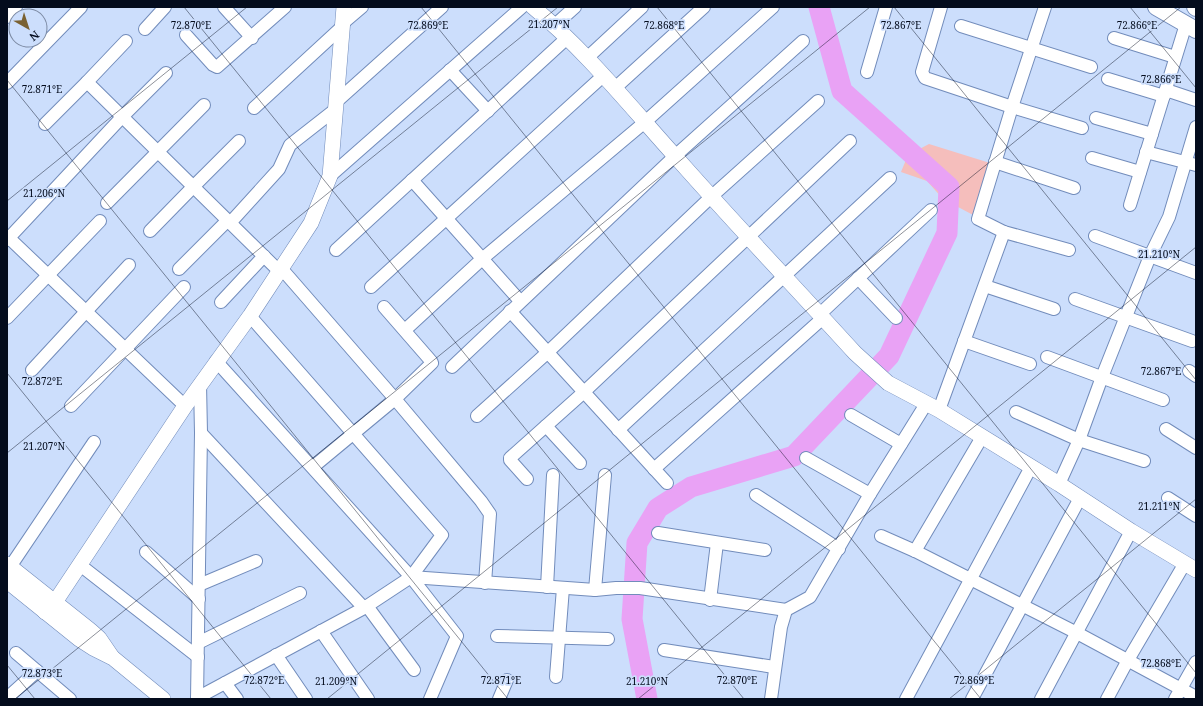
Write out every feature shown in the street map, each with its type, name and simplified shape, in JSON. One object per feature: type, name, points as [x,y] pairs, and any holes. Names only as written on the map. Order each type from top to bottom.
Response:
[{"type":"main road","points":[[1156,7],[1191,27]]},
{"type":"street","points":[[7,17],[16,7]]},
{"type":"street","points":[[7,83],[81,7]]},
{"type":"street","points":[[145,29],[165,7]]},
{"type":"street","points":[[224,7],[252,38]]},
{"type":"street","points":[[186,34],[213,65],[217,67],[252,38],[285,7]]},
{"type":"street","points":[[50,607],[80,565],[200,384],[250,316],[311,223],[330,176],[344,7]]},
{"type":"street","points":[[254,108],[362,7]]},
{"type":"street","points":[[180,269],[279,169],[290,145],[336,105],[442,7]]},
{"type":"street","points":[[330,176],[522,7]]},
{"type":"street","points":[[533,7],[555,26],[587,58],[855,353],[888,383],[982,436],[1190,567],[1128,660],[1107,699]]},
{"type":"street","points":[[555,26],[574,7]]},
{"type":"street","points":[[587,58],[642,7]]},
{"type":"street","points":[[615,88],[704,7]]},
{"type":"street","points":[[405,330],[482,260],[645,122],[773,7]]},
{"type":"street","points":[[867,72],[886,7]]},
{"type":"street","points":[[941,7],[922,72],[923,76],[1012,107],[1082,128]]},
{"type":"street","points":[[1045,7],[1012,107],[978,219],[1004,232],[1070,250]]},
{"type":"street","points":[[961,26],[1091,67]]},
{"type":"street","points":[[1130,205],[1175,57],[1191,27]]},
{"type":"street","points":[[336,250],[567,38]]},
{"type":"street","points":[[1114,38],[1175,57]]},
{"type":"street","points":[[45,124],[126,41]]},
{"type":"street","points":[[452,367],[520,301],[675,156],[803,41]]},
{"type":"street","points":[[450,70],[488,110]]},
{"type":"street","points":[[166,73],[122,117],[8,238],[185,406]]},
{"type":"street","points":[[371,287],[603,76]]},
{"type":"street","points":[[1108,79],[1196,100]]},
{"type":"street","points":[[87,82],[228,222],[280,270],[395,399],[482,501],[490,514],[485,583]]},
{"type":"street","points":[[477,416],[548,352],[712,196],[818,101]]},
{"type":"street","points":[[107,203],[204,105]]},
{"type":"street","points":[[1096,118],[1152,134]]},
{"type":"street","points":[[1058,484],[1079,440],[1102,377],[1150,256],[1169,217],[1191,163],[1196,127]]},
{"type":"street","points":[[150,231],[239,141]]},
{"type":"street","points":[[527,479],[509,458],[584,392],[850,141]]},
{"type":"street","points":[[1146,152],[1191,163]]},
{"type":"street","points":[[1092,158],[1140,172]]},
{"type":"street","points":[[995,162],[1074,188]]},
{"type":"street","points":[[618,430],[890,178]]},
{"type":"street","points":[[412,180],[520,301]]},
{"type":"street","points":[[654,469],[821,316],[858,278],[931,210]]},
{"type":"street","points":[[7,318],[100,221]]},
{"type":"street","points":[[411,577],[595,590],[640,588],[710,600],[786,610],[810,597],[901,444],[932,407],[964,341],[1004,232]]},
{"type":"street","points":[[1095,236],[1196,273]]},
{"type":"street","points":[[221,302],[264,256]]},
{"type":"street","points":[[32,370],[129,265]]},
{"type":"street","points":[[858,278],[896,318]]},
{"type":"street","points":[[984,286],[1054,309]]},
{"type":"street","points":[[71,406],[184,287]]},
{"type":"street","points":[[1075,299],[1192,341]]},
{"type":"street","points":[[313,467],[395,399],[432,362],[384,307]]},
{"type":"street","points":[[510,311],[667,483]]},
{"type":"street","points":[[197,699],[366,607],[411,577],[442,535],[250,316]]},
{"type":"street","points":[[964,341],[1030,364]]},
{"type":"street","points":[[1047,357],[1162,400]]},
{"type":"street","points":[[216,361],[411,577],[457,636],[430,699]]},
{"type":"street","points":[[197,699],[201,433],[200,384]]},
{"type":"street","points":[[1016,412],[1079,440],[1144,461]]},
{"type":"street","points":[[851,415],[901,444]]},
{"type":"street","points":[[546,426],[580,463]]},
{"type":"street","points":[[1166,429],[1196,448]]},
{"type":"street","points":[[201,433],[366,607],[414,670]]},
{"type":"street","points":[[915,551],[982,436]]},
{"type":"street","points":[[94,442],[8,571],[50,607],[90,630],[99,638],[113,658],[157,697]]},
{"type":"street","points":[[806,458],[870,494]]},
{"type":"street","points":[[906,699],[1031,467]]},
{"type":"street","points":[[547,587],[553,475]]},
{"type":"street","points":[[595,590],[605,475]]},
{"type":"street","points":[[756,495],[839,549]]},
{"type":"street","points":[[972,699],[1080,498]]},
{"type":"street","points":[[1168,498],[1196,516]]},
{"type":"street","points":[[1041,699],[1131,531]]},
{"type":"street","points":[[658,533],[765,550]]},
{"type":"street","points":[[881,536],[915,551],[1128,660],[1178,694],[1196,697]]},
{"type":"street","points":[[710,600],[717,543]]},
{"type":"street","points":[[146,552],[199,599]]},
{"type":"street","points":[[199,585],[256,561]]},
{"type":"street","points":[[80,565],[198,657]]},
{"type":"street","points":[[556,677],[564,588]]},
{"type":"street","points":[[198,642],[300,593]]},
{"type":"street","points":[[770,699],[781,627],[786,610]]},
{"type":"street","points":[[321,631],[368,699]]},
{"type":"street","points":[[497,636],[608,639]]},
{"type":"street","points":[[664,650],[774,667]]},
{"type":"street","points":[[16,654],[70,699]]},
{"type":"street","points":[[276,655],[306,699]]},
{"type":"street","points":[[1178,694],[1196,662]]},
{"type":"street","points":[[7,698],[37,671]]},
{"type":"street","points":[[499,699],[507,680]]},
{"type":"street","points":[[225,683],[237,699]]},
{"type":"shaded area","points":[[929,144],[990,163],[975,216],[943,199],[927,181],[901,172],[908,155]]},
{"type":"waterway","points":[[647,699],[632,619],[637,543],[658,508],[691,487],[794,456],[889,356],[947,233],[949,187],[842,91],[819,7]]}]
